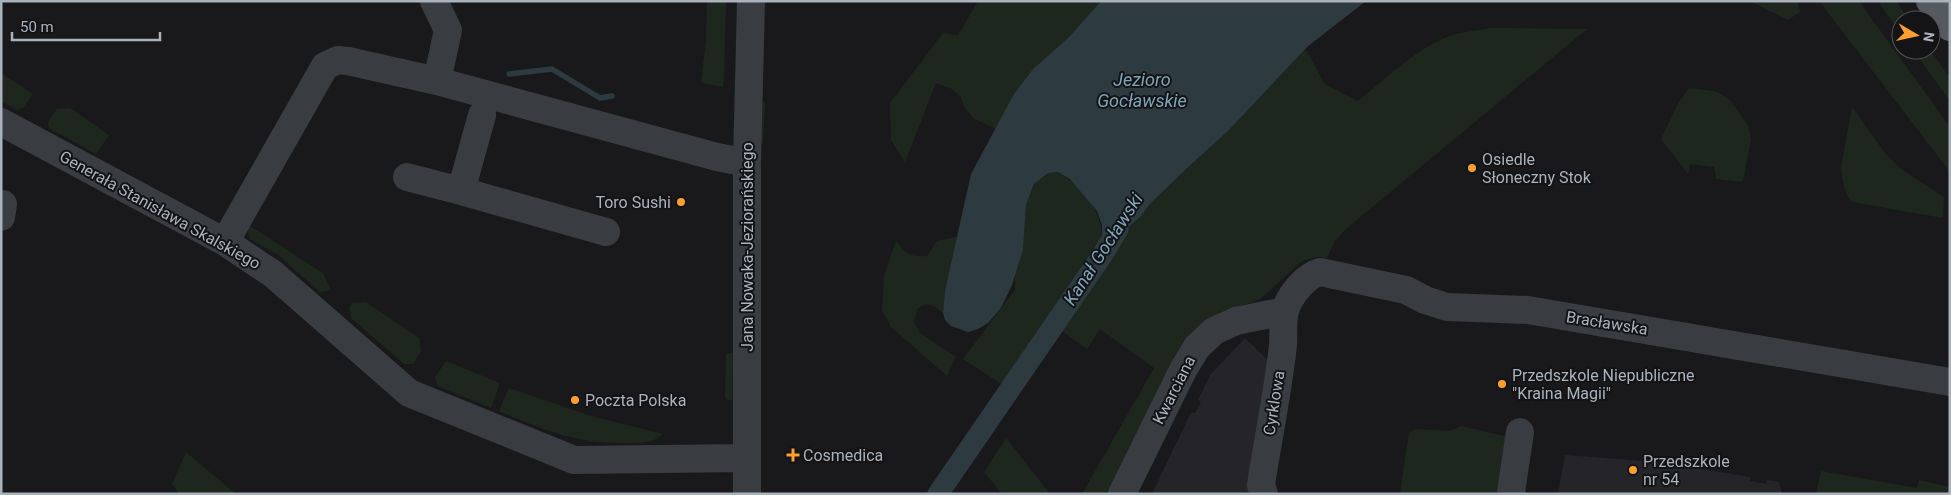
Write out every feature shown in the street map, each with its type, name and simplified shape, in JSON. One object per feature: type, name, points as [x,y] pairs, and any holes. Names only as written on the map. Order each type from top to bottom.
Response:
[{"type":"main road","points":[[1930,1],[1950,28]]},
{"type":"street","points":[[434,1],[448,30],[437,81]]},
{"type":"street","name":"Jana Nowaka-Jeziorańskiego","points":[[748,494],[747,163],[751,1]]},
{"type":"street","points":[[225,242],[325,66],[338,60],[348,60],[437,81],[717,157],[747,163]]},
{"type":"street","points":[[461,191],[482,116]]},
{"type":"street","name":"Generała Stanisława Skalskiego","points":[[1,122],[225,242],[273,274],[409,393],[574,460],[747,458]]},
{"type":"street","points":[[407,177],[606,232]]},
{"type":"street","name":"Bracławska","points":[[1285,311],[1293,295],[1306,279],[1312,274],[1320,272],[1406,290],[1425,300],[1447,307],[1528,310],[1950,382]]},
{"type":"street","name":"Kwarciana","points":[[1122,494],[1183,370],[1197,347],[1214,331],[1236,321],[1285,311]]},
{"type":"street","name":"Cyrklowa","points":[[1264,494],[1261,485],[1283,345],[1285,311]]},
{"type":"street","points":[[1512,494],[1520,432]]},
{"type":"shaded area","points":[[707,1],[726,1],[723,87],[701,83],[706,40]]},
{"type":"shaded area","points":[[978,1],[1101,1],[1069,37],[1033,69],[1014,94],[996,129],[973,118],[965,108],[960,96],[952,89],[936,83],[905,162],[891,140],[890,103],[943,33],[958,35]]},
{"type":"shaded area","points":[[1749,1],[1798,1],[1800,12],[1788,20]]},
{"type":"shaded area","points":[[1819,1],[1859,1],[1891,45],[1891,60],[1902,60],[1950,127],[1950,172]]},
{"type":"shaded area","points":[[1878,1],[1896,1],[1902,10],[1891,10],[1891,20]]},
{"type":"shaded area","points":[[1492,28],[1587,29],[1346,229],[1335,241],[1327,258],[1317,257],[1302,261],[1259,300],[1223,311],[1207,320],[1113,494],[1082,494],[1154,368],[1100,329],[1087,349],[1058,328],[1121,234],[1185,170],[1228,131],[1305,48],[1325,84],[1358,101],[1400,66],[1435,43],[1447,37],[1469,31]]},
{"type":"shaded area","points":[[1920,60],[1937,60],[1950,78],[1950,101]]},
{"type":"shaded area","points":[[1,73],[33,94],[23,108],[17,110],[1,101]]},
{"type":"shaded area","points":[[1689,88],[1714,91],[1730,100],[1748,125],[1751,139],[1743,182],[1716,179],[1714,167],[1690,164],[1688,174],[1661,139],[1679,102]]},
{"type":"shaded area","points":[[759,99],[765,103],[763,144],[760,142]]},
{"type":"shaded area","points":[[1852,107],[1885,153],[1901,169],[1944,197],[1943,218],[1852,202],[1845,190],[1841,167]]},
{"type":"shaded area","points":[[70,108],[109,135],[96,154],[49,128],[48,122],[57,109]]},
{"type":"shaded area","points":[[1058,172],[1077,186],[1098,215],[1101,227],[1099,250],[1003,385],[963,359],[1015,290],[1015,275],[1023,250],[1026,205],[1034,184],[1048,173]]},
{"type":"shaded area","points":[[250,226],[323,273],[330,288],[328,291],[320,292],[278,255],[250,239],[247,230]]},
{"type":"shaded area","points":[[959,236],[945,291],[943,313],[934,306],[926,304],[917,309],[914,322],[920,333],[956,357],[947,376],[891,327],[882,310],[884,276],[896,241],[909,254],[927,256],[937,241]]},
{"type":"shaded area","points":[[366,302],[419,338],[421,351],[413,364],[404,364],[351,318],[349,307],[352,303]]},
{"type":"shaded area","points":[[1245,338],[1272,364],[1250,494],[1152,494],[1191,412],[1195,413],[1201,402],[1198,400],[1210,375]]},
{"type":"shaded area","points":[[733,353],[732,400],[727,400],[725,397],[726,354]]},
{"type":"shaded area","points":[[446,361],[500,383],[491,408],[438,386],[435,377]]},
{"type":"shaded area","points":[[509,388],[594,417],[663,434],[646,442],[608,443],[561,434],[499,411]]},
{"type":"shaded area","points":[[1461,426],[1512,438],[1504,494],[1400,493],[1409,433],[1415,429],[1450,431]]},
{"type":"shaded area","points":[[1006,438],[1050,494],[1002,494],[984,472]]},
{"type":"shaded area","points":[[186,452],[236,494],[179,494],[172,484]]},
{"type":"shaded area","name":"Przedszkole nr 54","points":[[1565,455],[1658,462],[1750,477],[1750,481],[1766,484],[1767,480],[1779,482],[1782,494],[1558,494]]},
{"type":"shaded area","points":[[1821,471],[1917,488],[1919,480],[1950,487],[1950,494],[1816,494]]},
{"type":"water","name":"Jezioro Gocławskie","points":[[1101,1],[1366,1],[1307,47],[1228,131],[1185,170],[1121,234],[1107,256],[1099,250],[1102,240],[1102,225],[1097,211],[1070,179],[1058,172],[1048,173],[1034,184],[1026,205],[1023,250],[1012,285],[1001,308],[988,323],[978,329],[968,332],[951,326],[945,320],[943,313],[945,291],[971,174],[1014,94],[1033,69],[1069,37]]},
{"type":"waterway","points":[[509,74],[552,69],[600,98],[612,96]]},
{"type":"waterway","name":"Kanał Gocławski","points":[[938,494],[1103,254],[1118,229]]},
{"type":"place","name":"Osiedle Słoneczny Stok","points":[[1472,168]]},
{"type":"place","name":"Toro Sushi","points":[[681,202]]},
{"type":"place","name":"Przedszkole Niepubliczne \"Kraina Magii\"","points":[[1502,384]]},
{"type":"place","name":"Poczta Polska","points":[[575,400]]},
{"type":"place","name":"Cosmedica","points":[[793,455]]},
{"type":"place","name":"Przedszkole nr 54","points":[[1633,470]]}]
